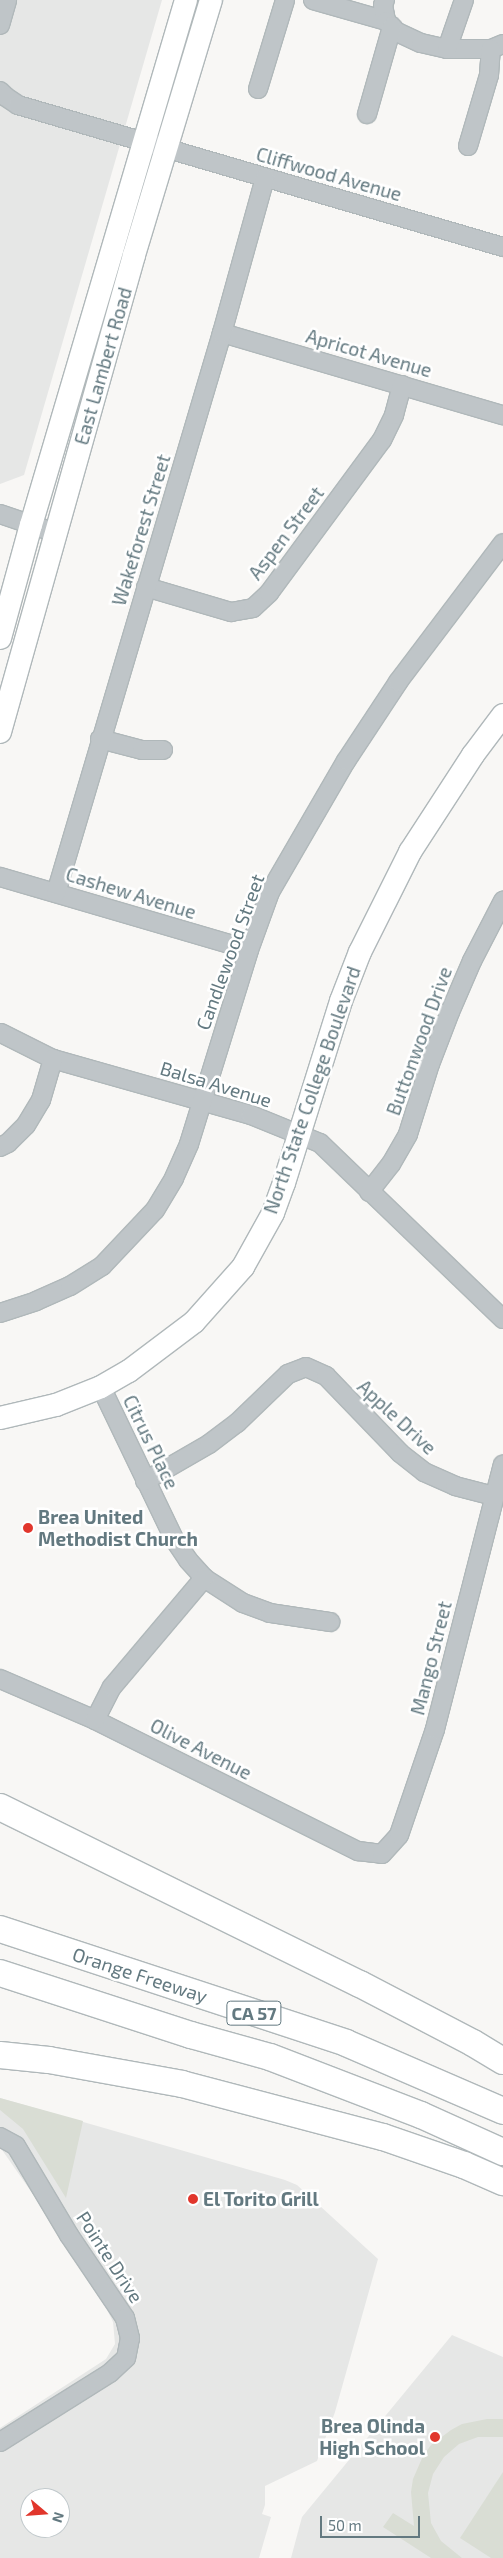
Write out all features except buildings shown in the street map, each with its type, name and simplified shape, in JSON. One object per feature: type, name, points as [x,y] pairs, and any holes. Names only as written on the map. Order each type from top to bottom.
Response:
[{"type":"highway","points":[[0,1807],[360,1984],[473,2043],[503,2061]]},
{"type":"highway","name":"Orange Freeway","points":[[0,1929],[346,2043],[503,2111]]},
{"type":"highway","name":"CA 57","points":[[0,1973],[191,2035],[270,2057],[421,2115],[503,2152]]},
{"type":"highway","points":[[0,1992],[191,2035]]},
{"type":"highway","points":[[0,2055],[49,2060],[182,2084],[383,2137],[464,2165],[503,2182]]},
{"type":"main road","name":"East Lambert Road","points":[[0,638],[31,525],[186,0]]},
{"type":"main road","name":"East Lambert Road","points":[[0,732],[134,255],[211,0]]},
{"type":"main road","name":"North State College Boulevard","points":[[0,1418],[56,1405],[101,1387],[154,1354],[194,1322],[243,1267],[273,1213],[340,1001],[382,904],[440,803],[503,715]]},
{"type":"street","points":[[0,25],[7,0]]},
{"type":"street","points":[[258,89],[286,0]]},
{"type":"street","points":[[313,0],[389,24],[421,43],[447,49],[497,47],[468,146]]},
{"type":"street","points":[[367,114],[389,24],[383,4],[385,0]]},
{"type":"street","points":[[447,49],[464,0]]},
{"type":"street","name":"Cliffwood Avenue","points":[[0,90],[6,97],[18,105],[503,248]]},
{"type":"street","name":"Wakeforest Street","points":[[56,893],[100,739],[222,333],[265,178]]},
{"type":"street","name":"Apricot Avenue","points":[[222,333],[503,414]]},
{"type":"street","name":"Aspen Street","points":[[146,587],[231,612],[253,608],[268,593],[382,440],[394,416],[402,384]]},
{"type":"street","points":[[0,514],[56,533]]},
{"type":"street","name":"Candlewood Street","points":[[0,1313],[36,1301],[70,1286],[102,1266],[130,1239],[155,1210],[174,1178],[189,1144],[249,950],[270,892],[346,761],[398,682],[503,543]]},
{"type":"street","points":[[100,739],[142,750],[163,750]]},
{"type":"street","name":"Cashew Avenue","points":[[0,876],[249,950]]},
{"type":"street","name":"Buttonwood Drive","points":[[369,1192],[391,1164],[408,1134],[430,1064],[450,1012],[472,961],[503,901]]},
{"type":"street","name":"Balsa Avenue","points":[[1,1033],[52,1059],[251,1115],[320,1142],[369,1192],[500,1312]]},
{"type":"street","points":[[0,1147],[8,1143],[26,1125],[41,1100],[52,1059]]},
{"type":"street","name":"Apple Drive","points":[[146,1481],[209,1444],[237,1423],[288,1374],[306,1368],[326,1376],[400,1454],[424,1472],[455,1486],[494,1496]]},
{"type":"street","name":"Citrus Place","points":[[101,1387],[174,1539],[188,1560],[204,1578],[243,1603],[270,1613],[330,1622]]},
{"type":"street","name":"Mango Street","points":[[382,1854],[399,1835],[435,1729],[503,1465]]},
{"type":"street","points":[[96,1720],[112,1687],[204,1578]]},
{"type":"street","name":"Olive Avenue","points":[[0,1679],[96,1720],[358,1852],[382,1854]]},
{"type":"street","name":"Pointe Drive","points":[[0,2136],[16,2146],[70,2235],[122,2312],[130,2338],[126,2358],[110,2372],[0,2442]]},
{"type":"shaded area","points":[[0,0],[162,0],[24,475],[0,484]]},
{"type":"shaded area","points":[[0,2098],[297,2185],[378,2259],[335,2412],[317,2461],[265,2486],[265,2505],[262,2514],[271,2517],[259,2558],[0,2558],[0,2428],[106,2359],[115,2344],[113,2322],[92,2279],[0,2147]]},
{"type":"shaded area","points":[[0,2098],[83,2121],[66,2198],[23,2129],[0,2110]]},
{"type":"shaded area","name":"Brea Olinda High School","points":[[452,2335],[503,2357],[503,2558],[291,2558],[302,2517]]},
{"type":"shaded area","points":[[487,2419],[503,2419],[503,2437],[478,2437],[459,2444],[444,2457],[433,2474],[428,2493],[431,2523],[441,2541],[462,2558],[431,2558],[383,2527],[393,2513],[414,2526],[411,2492],[413,2479],[423,2456],[431,2445],[462,2424]]},
{"type":"shaded area","points":[[503,2472],[503,2558],[491,2558],[460,2538]]},
{"type":"place","name":"Brea United Methodist Church","points":[[28,1528]]},
{"type":"place","name":"El Torito Grill","points":[[193,2199]]},
{"type":"place","name":"Brea Olinda High School","points":[[435,2437]]}]
